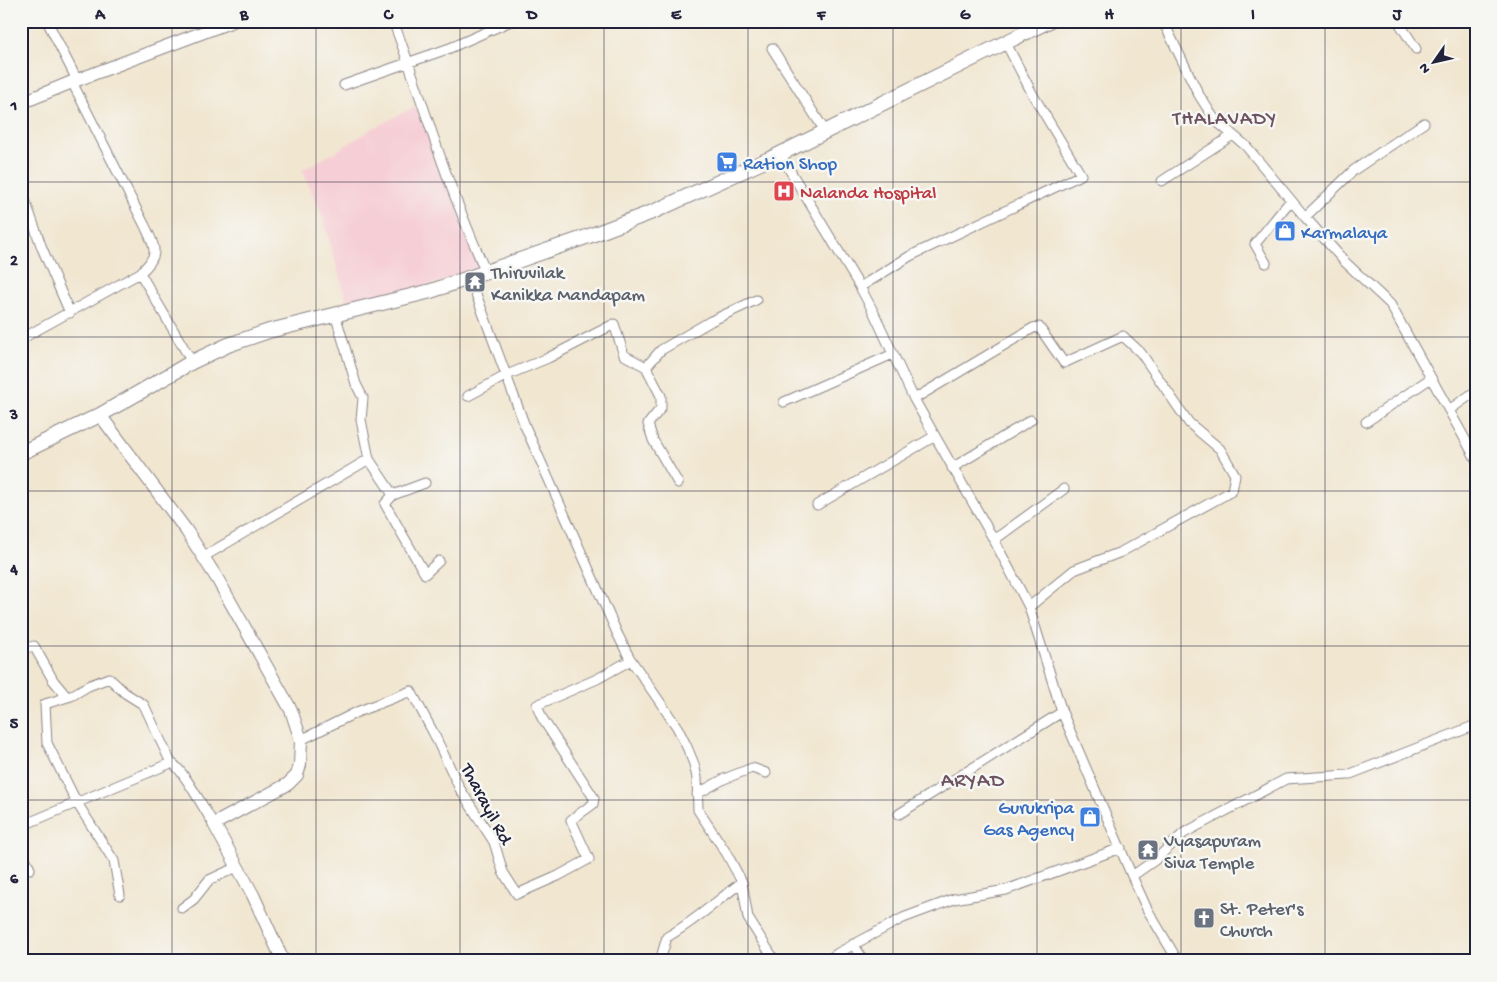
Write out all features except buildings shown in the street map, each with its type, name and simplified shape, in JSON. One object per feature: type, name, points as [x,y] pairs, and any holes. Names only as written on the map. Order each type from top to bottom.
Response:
[{"type":"main road","points":[[21,103],[233,21]]},
{"type":"main road","points":[[21,453],[100,415],[192,362],[228,345],[269,331],[431,291],[486,273],[655,211],[780,154],[1049,21]]},
{"type":"main road","points":[[100,415],[186,530],[203,557],[273,677],[290,710],[301,740],[300,765],[297,775],[288,784],[214,824],[253,896],[283,961]]},
{"type":"street","points":[[21,339],[140,273],[155,256],[152,240],[47,21]]},
{"type":"street","points":[[393,21],[446,172],[486,273]]},
{"type":"street","points":[[344,85],[450,48],[511,21]]},
{"type":"street","points":[[1163,21],[1215,120],[1246,146],[1345,262],[1390,304],[1476,458]]},
{"type":"street","points":[[1398,21],[1416,49]]},
{"type":"street","points":[[860,287],[910,256],[1080,175],[1033,95],[1006,43]]},
{"type":"street","points":[[772,48],[825,131]]},
{"type":"street","points":[[1305,217],[1354,170],[1424,123]]},
{"type":"street","points":[[1162,181],[1232,135]]},
{"type":"street","points":[[780,154],[874,311],[914,399],[994,540],[1029,607],[1062,712],[1147,909],[1178,961]]},
{"type":"street","points":[[21,189],[42,248],[70,313]]},
{"type":"street","points":[[1266,263],[1255,244],[1291,200]]},
{"type":"street","points":[[140,273],[192,362]]},
{"type":"street","points":[[470,278],[525,426],[618,635],[631,660],[677,727],[687,747],[697,778],[698,810],[727,854],[742,882],[748,918],[775,961]]},
{"type":"street","points":[[646,367],[661,350],[711,321],[756,300]]},
{"type":"street","points":[[334,314],[356,384],[363,398],[361,420],[369,459],[393,495]]},
{"type":"street","points":[[468,396],[507,375],[548,358],[614,324],[624,355],[646,367],[661,396],[661,408],[648,424],[652,440],[678,483]]},
{"type":"street","points":[[914,399],[1033,328],[1038,327],[1064,363],[1123,336],[1140,353],[1189,423],[1220,449],[1235,475],[1232,491],[1121,552],[1074,570],[1029,607]]},
{"type":"street","points":[[784,402],[893,354]]},
{"type":"street","points":[[1366,422],[1431,378]]},
{"type":"street","points":[[1449,410],[1476,391]]},
{"type":"street","points":[[952,468],[1031,420]]},
{"type":"street","points":[[817,505],[935,436]]},
{"type":"street","points":[[203,557],[369,459]]},
{"type":"street","points":[[425,483],[393,495],[385,504],[425,574],[439,561]]},
{"type":"street","points":[[994,540],[1064,489]]},
{"type":"street","points":[[21,649],[34,646],[53,680],[67,697]]},
{"type":"street","name":"Tharayil Rd","points":[[301,740],[357,712],[411,691],[460,789],[494,842],[503,872],[517,894],[558,876],[589,859],[571,820],[593,804],[594,798],[542,718],[537,705],[597,679],[631,660]]},
{"type":"street","points":[[120,895],[114,861],[76,803],[48,743],[45,704],[67,697],[109,678],[124,693],[144,705],[170,763]]},
{"type":"street","points":[[899,814],[1062,712]]},
{"type":"street","points":[[1132,876],[1155,860],[1184,833],[1286,779],[1348,775],[1476,725]]},
{"type":"street","points":[[21,826],[170,763],[176,765],[187,780],[214,824]]},
{"type":"street","points":[[697,794],[724,779],[752,768],[766,773]]},
{"type":"street","points":[[827,961],[853,944],[903,918],[954,899],[1006,890],[1121,848]]},
{"type":"street","points":[[21,849],[30,869]]},
{"type":"street","points":[[182,908],[194,899],[209,880],[237,867]]},
{"type":"street","points":[[660,961],[667,937],[684,927],[742,882]]},
{"type":"street","points":[[853,944],[864,961]]},
{"type":"shaded area","points":[[416,106],[481,269],[349,310],[323,217],[302,170]]},
{"type":"place","name":"Ration Shop","points":[[727,162]]},
{"type":"place","name":"Nalanda Hospital","points":[[784,191]]},
{"type":"place","name":"Karmalaya","points":[[1285,231]]},
{"type":"place","name":"Thiruvilak Kanikka Mandapam","points":[[475,282]]},
{"type":"place","name":"Gurukripa Gas Agency","points":[[1090,817]]},
{"type":"place","name":"Vyasapuram Siva Temple","points":[[1148,850]]},
{"type":"place","name":"St. Peter's Church","points":[[1204,918]]},
{"type":"district","name":"THALAVADY","points":[[1225,117]]},
{"type":"district","name":"ARYAD","points":[[973,779]]}]
